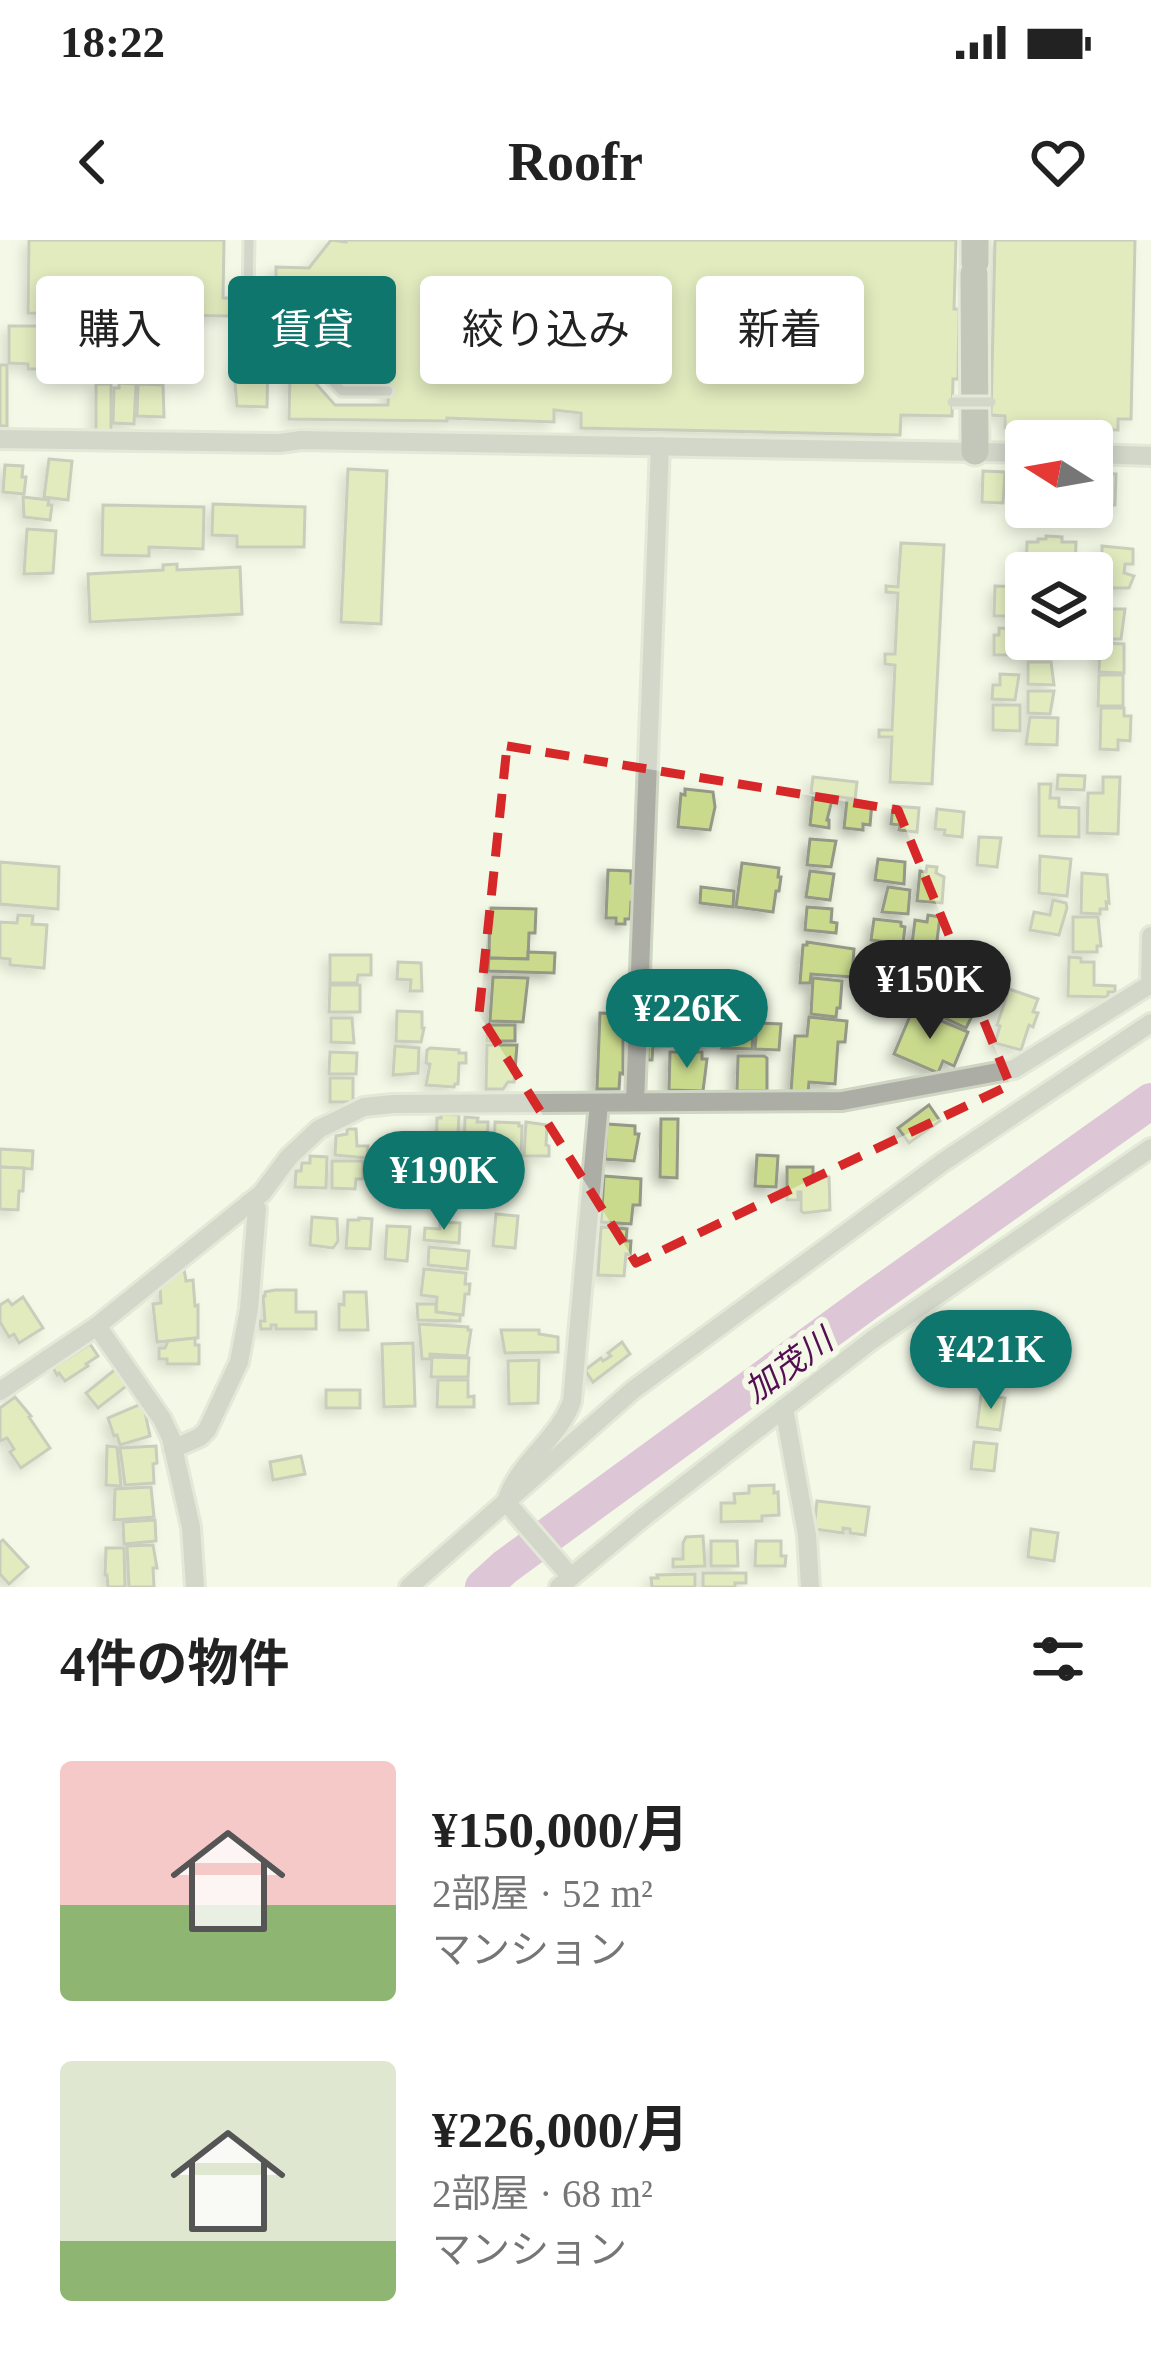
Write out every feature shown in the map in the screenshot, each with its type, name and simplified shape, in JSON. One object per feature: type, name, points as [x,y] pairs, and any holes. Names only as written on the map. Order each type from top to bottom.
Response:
[{"type":"street","points":[[975,259],[975,452]]},
{"type":"street","points":[[0,439],[1005,453]]},
{"type":"street","points":[[635,1102],[661,446]]},
{"type":"street","points":[[1113,455],[1151,456]]},
{"type":"street","points":[[0,1391],[97,1326],[249,1203],[319,1129],[364,1107],[842,1101],[1014,1069],[1150,984],[1151,936]]},
{"type":"street","points":[[410,1587],[633,1390],[943,1162],[1151,1022]]},
{"type":"street","points":[[506,1502],[519,1474],[567,1415],[572,1401],[599,1102]]},
{"type":"street","points":[[506,1502],[565,1582],[872,1340],[1151,1148]]},
{"type":"street","points":[[173,1449],[207,1430],[238,1362],[249,1309],[256,1220],[256,1209],[249,1203]]},
{"type":"street","points":[[97,1326],[162,1419],[191,1527],[195,1587]]},
{"type":"street","points":[[784,1408],[807,1535],[810,1587]]},
{"type":"lane","points":[[249,240],[248,293],[342,391],[388,391]]},
{"type":"lane","points":[[952,402],[991,402]]},
{"type":"highlighted area","points":[[507,746],[898,810],[1010,1085],[636,1263],[479,1014]]},
{"type":"building","points":[[29,240],[224,240],[223,298],[228,298],[228,316],[204,316],[204,276],[36,276],[36,313],[28,313]]},
{"type":"building","points":[[331,240],[956,240],[958,379],[953,379],[952,416],[901,415],[900,435],[581,428],[581,413],[554,410],[554,422],[289,419],[290,384],[316,384],[335,405],[388,405],[389,384],[396,384],[396,276],[276,276],[276,267],[309,268]]},
{"type":"building","points":[[995,240],[1135,240],[1131,419],[1118,419],[1118,430],[1113,430],[1113,420],[1005,420],[1005,416],[991,415]]},
{"type":"building","points":[[9,326],[36,326],[36,369],[9,363]]},
{"type":"building","points":[[0,365],[7,365],[7,426],[0,426]]},
{"type":"building","points":[[96,384],[111,384],[111,431],[96,431]]},
{"type":"building","points":[[119,384],[136,384],[134,424],[113,423],[114,388]]},
{"type":"building","points":[[138,384],[163,385],[164,417],[137,416]]},
{"type":"building","points":[[235,384],[267,384],[267,407],[237,406]]},
{"type":"building","points":[[49,459],[72,461],[68,500],[44,497]]},
{"type":"building","points":[[5,465],[23,466],[24,494],[3,492]]},
{"type":"building","points":[[348,469],[387,471],[381,624],[341,622]]},
{"type":"building","points":[[983,471],[1005,472],[1003,503],[982,502]]},
{"type":"building","points":[[23,497],[49,500],[50,520],[24,517]]},
{"type":"building","points":[[213,504],[305,507],[304,547],[237,547],[237,536],[212,535]]},
{"type":"building","points":[[103,505],[204,507],[203,549],[149,547],[149,556],[102,555]]},
{"type":"building","points":[[27,529],[56,531],[53,573],[24,574]]},
{"type":"building","points":[[1027,542],[1076,542],[1076,552],[1027,552]]},
{"type":"building","points":[[901,543],[944,545],[932,784],[890,782],[892,737],[879,737],[879,730],[892,730],[895,665],[885,664],[885,654],[895,654],[898,593],[886,592],[886,586],[898,587]]},
{"type":"building","points":[[1102,546],[1133,549],[1133,564],[1125,564],[1124,573],[1134,576],[1129,588],[1113,588],[1113,552],[1102,552]]},
{"type":"building","points":[[177,564],[177,570],[240,567],[242,614],[90,622],[88,574],[163,570],[163,565]]},
{"type":"building","points":[[995,586],[1005,586],[1005,616],[994,616]]},
{"type":"building","points":[[1113,609],[1125,609],[1121,639],[1113,639]]},
{"type":"building","points":[[999,628],[1005,628],[1005,655],[994,655],[994,635],[999,635]]},
{"type":"building","points":[[1113,644],[1124,644],[1124,673],[1099,672],[1099,660],[1113,660]]},
{"type":"building","points":[[1028,662],[1051,662],[1054,685],[1028,684]]},
{"type":"building","points":[[1000,674],[1019,675],[1015,700],[992,699]]},
{"type":"building","points":[[1099,675],[1123,675],[1123,706],[1098,706]]},
{"type":"building","points":[[1028,691],[1054,691],[1050,714],[1028,713]]},
{"type":"building","points":[[993,705],[1020,705],[1020,731],[993,730]]},
{"type":"building","points":[[1101,708],[1124,708],[1124,716],[1131,716],[1130,741],[1118,740],[1118,750],[1100,749]]},
{"type":"building","points":[[1030,717],[1058,718],[1057,745],[1026,744]]},
{"type":"building","points":[[1058,775],[1085,776],[1084,790],[1057,789]]},
{"type":"building","points":[[813,777],[857,782],[855,799],[811,793]]},
{"type":"building","points":[[1103,777],[1120,777],[1118,834],[1087,833],[1088,793],[1103,793]]},
{"type":"building","points":[[1039,784],[1051,784],[1050,798],[1059,798],[1059,807],[1079,808],[1079,837],[1039,836]]},
{"type":"building","points":[[685,789],[713,792],[710,830],[678,827]]},
{"type":"building","points":[[813,798],[832,800],[829,828],[810,825]]},
{"type":"building","points":[[847,800],[872,803],[870,825],[863,824],[863,830],[844,828]]},
{"type":"building","points":[[893,806],[919,808],[917,832],[891,824]]},
{"type":"building","points":[[937,809],[964,812],[962,837],[935,829]]},
{"type":"building","points":[[979,837],[1001,838],[997,867],[977,865]]},
{"type":"building","points":[[810,839],[836,841],[831,867],[807,865]]},
{"type":"building","points":[[1040,856],[1071,859],[1067,896],[1039,893]]},
{"type":"building","points":[[878,859],[905,862],[904,884],[875,880]]},
{"type":"building","points":[[0,862],[59,867],[58,909],[0,904]]},
{"type":"building","points":[[742,863],[779,868],[773,912],[736,907]]},
{"type":"building","points":[[927,866],[937,867],[936,873],[944,877],[942,903],[917,901],[920,871],[926,872]]},
{"type":"building","points":[[608,870],[631,871],[631,883],[635,883],[630,919],[625,924],[606,918]]},
{"type":"building","points":[[810,871],[834,874],[830,900],[806,897]]},
{"type":"building","points":[[1082,873],[1107,875],[1109,903],[1100,914],[1081,913]]},
{"type":"building","points":[[701,887],[734,891],[733,907],[700,903]]},
{"type":"building","points":[[888,887],[910,890],[908,914],[882,912]]},
{"type":"building","points":[[1053,900],[1066,903],[1067,908],[1059,935],[1030,930],[1034,912],[1050,915]]},
{"type":"building","points":[[807,907],[832,909],[836,933],[805,930]]},
{"type":"building","points":[[490,908],[536,909],[528,959],[489,958]]},
{"type":"building","points":[[18,915],[33,916],[32,924],[47,925],[44,968],[10,965],[10,959],[0,958],[0,922],[17,923]]},
{"type":"building","points":[[928,915],[940,917],[936,948],[912,944],[915,920],[927,922]]},
{"type":"building","points":[[1073,917],[1098,917],[1101,946],[1097,952],[1073,952]]},
{"type":"building","points":[[874,919],[901,922],[903,944],[871,940]]},
{"type":"building","points":[[807,942],[854,949],[852,977],[811,974],[810,983],[800,983]]},
{"type":"building","points":[[528,952],[555,953],[554,973],[488,971],[489,958],[528,959]]},
{"type":"building","points":[[330,955],[371,955],[371,975],[358,975],[357,983],[330,983]]},
{"type":"building","points":[[896,955],[923,958],[920,988],[893,986]]},
{"type":"building","points":[[1069,957],[1094,962],[1094,985],[1115,986],[1115,992],[1108,992],[1108,997],[1068,996]]},
{"type":"building","points":[[398,962],[421,963],[422,991],[410,991],[411,980],[397,979]]},
{"type":"building","points":[[944,966],[963,974],[950,1001],[928,991],[935,973],[940,975]]},
{"type":"building","points":[[493,977],[528,978],[523,1022],[490,1021]]},
{"type":"building","points":[[813,978],[842,981],[836,1017],[811,1014]]},
{"type":"building","points":[[961,984],[983,994],[966,1028],[945,1018]]},
{"type":"building","points":[[330,985],[360,985],[360,1012],[329,1012]]},
{"type":"building","points":[[1009,989],[1038,999],[1033,1012],[1038,1013],[1021,1050],[995,1043]]},
{"type":"building","points":[[645,1009],[674,1011],[670,1046],[653,1046],[652,1060],[648,1060],[648,1049],[643,1049]]},
{"type":"building","points":[[913,1009],[968,1032],[954,1066],[943,1061],[938,1073],[894,1054]]},
{"type":"building","points":[[397,1011],[422,1012],[421,1042],[396,1041]]},
{"type":"building","points":[[600,1013],[626,1014],[619,1089],[597,1089]]},
{"type":"building","points":[[683,1013],[709,1013],[715,1046],[682,1045]]},
{"type":"building","points":[[721,1014],[754,1021],[752,1049],[722,1048],[727,1038],[719,1038]]},
{"type":"building","points":[[809,1017],[847,1021],[845,1042],[838,1042],[835,1084],[809,1082],[808,1093],[791,1092],[795,1036],[807,1036]]},
{"type":"building","points":[[331,1018],[352,1018],[354,1043],[331,1042]]},
{"type":"building","points":[[757,1023],[781,1024],[779,1050],[755,1049]]},
{"type":"building","points":[[487,1025],[515,1025],[515,1041],[487,1041]]},
{"type":"building","points":[[487,1045],[517,1045],[514,1082],[503,1089],[486,1089]]},
{"type":"building","points":[[395,1046],[419,1048],[418,1073],[393,1075]]},
{"type":"building","points":[[430,1048],[466,1053],[454,1087],[426,1085]]},
{"type":"building","points":[[330,1052],[357,1053],[356,1074],[329,1074]]},
{"type":"building","points":[[670,1052],[702,1052],[702,1059],[707,1059],[703,1091],[669,1090]]},
{"type":"building","points":[[738,1056],[767,1058],[767,1091],[737,1091]]},
{"type":"building","points":[[330,1078],[353,1078],[353,1102],[330,1102]]},
{"type":"building","points":[[929,1105],[940,1121],[909,1143],[898,1128]]},
{"type":"building","points":[[441,1114],[459,1115],[457,1153],[436,1152]]},
{"type":"building","points":[[465,1117],[488,1122],[487,1154],[464,1152]]},
{"type":"building","points":[[661,1119],[678,1119],[677,1178],[660,1177]]},
{"type":"building","points":[[495,1122],[522,1126],[521,1156],[494,1154]]},
{"type":"building","points":[[526,1122],[547,1125],[549,1156],[524,1156]]},
{"type":"building","points":[[607,1124],[635,1126],[639,1134],[634,1161],[605,1159]]},
{"type":"building","points":[[347,1129],[356,1129],[357,1146],[368,1146],[367,1158],[335,1155],[336,1136],[347,1134]]},
{"type":"building","points":[[0,1149],[33,1151],[32,1169],[0,1167]]},
{"type":"building","points":[[377,1152],[400,1153],[399,1178],[376,1177]]},
{"type":"building","points":[[757,1155],[778,1156],[776,1187],[755,1186]]},
{"type":"building","points":[[310,1156],[327,1157],[326,1188],[295,1187],[296,1171],[301,1171],[302,1163],[310,1163]]},
{"type":"building","points":[[432,1157],[466,1161],[464,1196],[433,1197]]},
{"type":"building","points":[[332,1161],[363,1161],[363,1179],[356,1179],[355,1189],[332,1188]]},
{"type":"building","points":[[0,1167],[24,1168],[18,1210],[0,1209]]},
{"type":"building","points":[[787,1167],[813,1167],[813,1177],[829,1177],[830,1210],[804,1213],[801,1192],[798,1200],[787,1200]]},
{"type":"building","points":[[604,1176],[641,1179],[640,1205],[633,1205],[631,1224],[601,1222]]},
{"type":"building","points":[[496,1214],[518,1216],[515,1248],[493,1246]]},
{"type":"building","points":[[312,1217],[337,1219],[338,1241],[333,1248],[310,1245]]},
{"type":"building","points":[[372,1219],[370,1249],[346,1248],[348,1220]]},
{"type":"building","points":[[440,1222],[460,1223],[459,1243],[424,1240],[425,1228],[440,1229]]},
{"type":"building","points":[[387,1226],[410,1227],[407,1261],[385,1259]]},
{"type":"building","points":[[601,1227],[627,1229],[626,1241],[631,1241],[624,1276],[598,1275]]},
{"type":"building","points":[[429,1247],[469,1251],[467,1269],[428,1265]]},
{"type":"building","points":[[184,1269],[186,1281],[193,1280],[198,1338],[157,1342],[153,1304],[161,1303],[160,1288]]},
{"type":"building","points":[[424,1269],[466,1273],[465,1284],[470,1284],[463,1315],[436,1312],[437,1297],[421,1295]]},
{"type":"building","points":[[275,1290],[296,1290],[296,1312],[316,1312],[316,1329],[271,1325],[271,1329],[261,1329],[263,1296]]},
{"type":"building","points":[[344,1292],[366,1292],[368,1330],[339,1330]]},
{"type":"building","points":[[23,1297],[43,1328],[19,1343],[0,1322],[0,1305],[8,1300],[12,1305]]},
{"type":"building","points":[[417,1304],[436,1304],[436,1312],[460,1315],[460,1321],[418,1320]]},
{"type":"building","points":[[419,1324],[468,1327],[467,1356],[430,1354],[430,1359],[422,1359]]},
{"type":"building","points":[[501,1330],[539,1330],[539,1334],[558,1337],[558,1352],[505,1353]]},
{"type":"building","points":[[195,1338],[199,1364],[167,1364],[167,1359],[159,1359],[159,1348],[165,1348],[168,1341]]},
{"type":"building","points":[[622,1342],[630,1354],[593,1382],[585,1370],[611,1356],[608,1353]]},
{"type":"building","points":[[413,1343],[415,1406],[384,1407],[382,1344]]},
{"type":"building","points":[[90,1344],[98,1356],[88,1366],[65,1381],[57,1375],[53,1368]]},
{"type":"building","points":[[432,1357],[469,1358],[468,1377],[431,1377]]},
{"type":"building","points":[[539,1360],[538,1403],[509,1404],[508,1361]]},
{"type":"building","points":[[117,1368],[129,1384],[98,1408],[86,1393]]},
{"type":"building","points":[[438,1380],[468,1380],[468,1397],[474,1396],[474,1407],[437,1407]]},
{"type":"building","points":[[326,1390],[360,1390],[360,1408],[326,1408]]},
{"type":"building","points":[[981,1395],[1005,1398],[1000,1430],[977,1427]]},
{"type":"building","points":[[15,1397],[50,1448],[21,1468],[7,1438],[0,1441],[0,1408]]},
{"type":"building","points":[[143,1403],[150,1436],[120,1445],[108,1418]]},
{"type":"building","points":[[974,1442],[997,1444],[994,1471],[971,1469]]},
{"type":"building","points":[[107,1446],[117,1447],[121,1486],[106,1485]]},
{"type":"building","points":[[156,1446],[154,1483],[125,1485],[120,1448]]},
{"type":"building","points":[[301,1456],[305,1474],[273,1480],[270,1462]]},
{"type":"building","points":[[774,1485],[779,1515],[762,1516],[762,1521],[721,1522],[721,1503],[735,1503],[734,1494],[749,1493],[749,1486]]},
{"type":"building","points":[[151,1487],[154,1517],[114,1520],[115,1489]]},
{"type":"building","points":[[817,1501],[869,1507],[865,1535],[843,1528],[843,1533],[814,1529]]},
{"type":"building","points":[[155,1520],[156,1541],[124,1544],[123,1522]]},
{"type":"building","points":[[1031,1529],[1058,1533],[1054,1561],[1028,1557]]},
{"type":"building","points":[[703,1536],[705,1566],[673,1567],[673,1559],[683,1559],[686,1537]]},
{"type":"building","points":[[3,1540],[28,1567],[9,1584],[0,1574]]},
{"type":"building","points":[[711,1541],[737,1541],[738,1566],[711,1566]]},
{"type":"building","points":[[756,1541],[781,1541],[785,1566],[755,1566]]},
{"type":"building","points":[[153,1545],[154,1587],[129,1587],[127,1546]]},
{"type":"building","points":[[106,1548],[124,1548],[125,1587],[108,1587]]},
{"type":"building","points":[[703,1573],[746,1573],[746,1583],[703,1587]]},
{"type":"building","points":[[695,1574],[695,1587],[652,1587],[651,1578],[657,1575]]},
{"type":"waterway","name":"加茂川","points":[[483,1587],[868,1302],[1151,1101]]}]
